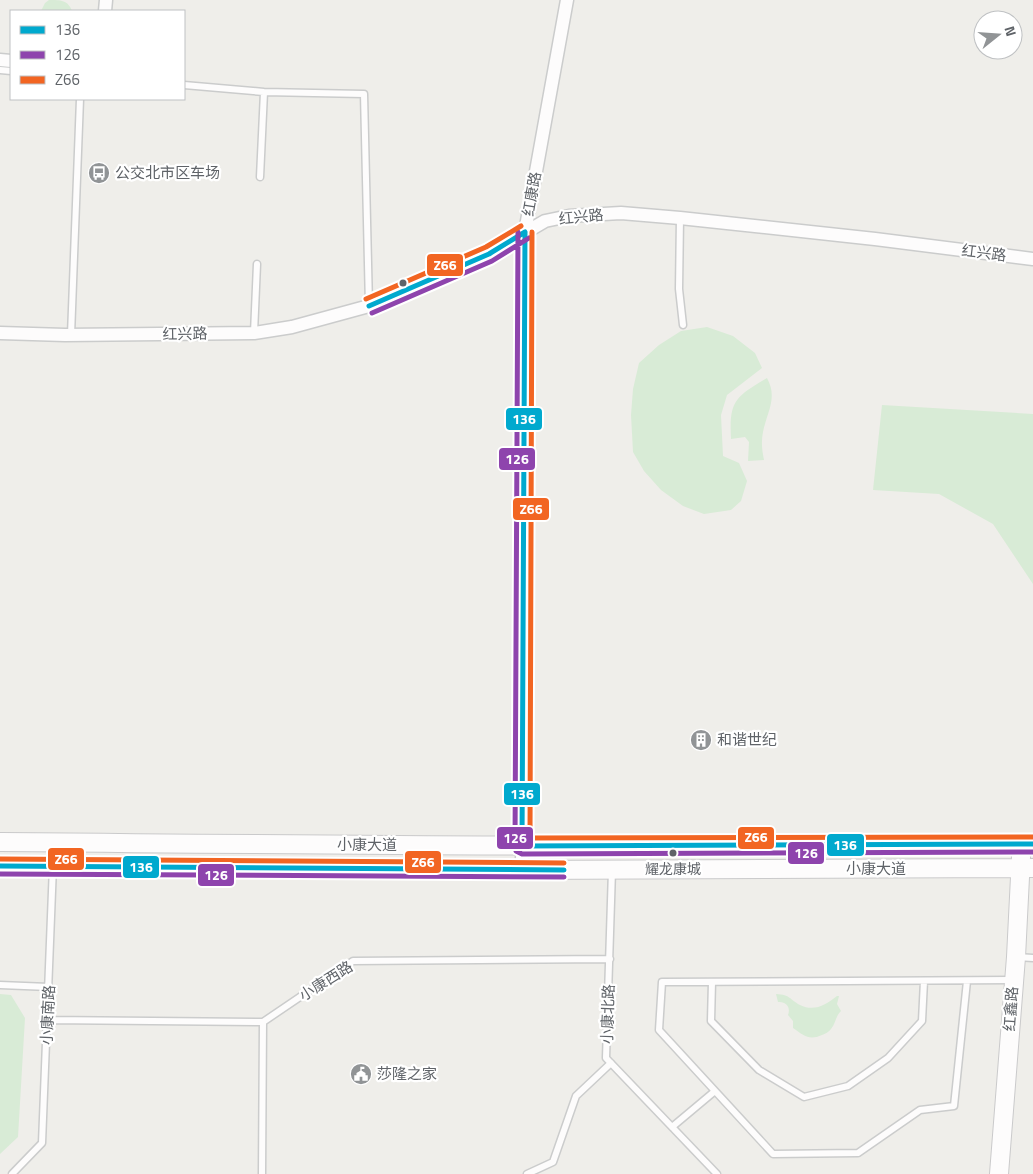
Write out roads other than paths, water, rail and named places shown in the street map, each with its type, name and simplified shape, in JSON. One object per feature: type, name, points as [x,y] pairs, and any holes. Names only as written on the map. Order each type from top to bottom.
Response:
[{"type":"main road","name":"小康大道","points":[[0,842],[522,846],[1027,844]]},
{"type":"main road","name":"红鑫路","points":[[999,1174],[1013,980],[1024,958],[1027,844]]},
{"type":"main road","name":"小康大道","points":[[0,866],[522,870],[1027,868]]},
{"type":"street","name":"红康路","points":[[522,870],[525,232],[567,0]]},
{"type":"street","name":"红兴路","points":[[0,334],[254,333],[292,327],[369,306],[489,254],[546,221],[569,216],[621,213],[680,218],[875,239],[1033,259]]},
{"type":"lane","points":[[185,85],[264,92],[364,94],[369,306]]},
{"type":"lane","points":[[260,176],[264,92]]},
{"type":"lane","points":[[71,335],[80,100]]},
{"type":"lane","points":[[680,218],[680,289],[683,325]]},
{"type":"lane","points":[[254,333],[257,264]]},
{"type":"lane","name":"小康南路","points":[[12,1174],[42,1143],[53,866],[56,843]]},
{"type":"lane","name":"小康北路","points":[[612,870],[606,1058],[718,1174]]},
{"type":"lane","name":"小康西路","points":[[263,1022],[353,961],[610,959]]},
{"type":"lane","points":[[967,981],[954,1106],[920,1110],[858,1152],[773,1154],[659,1030],[662,982],[1013,980]]},
{"type":"lane","points":[[712,982],[711,1021],[759,1070],[804,1097],[848,1086],[888,1058],[922,1021],[924,981]]},
{"type":"lane","points":[[0,985],[49,987]]},
{"type":"lane","points":[[48,1020],[263,1022],[262,1174]]},
{"type":"lane","points":[[527,1174],[553,1162],[576,1096],[611,1063]]},
{"type":"lane","points":[[672,1127],[715,1091]]},
{"type":"place","name":"公交北市区车场","points":[[99,173]]},
{"type":"place","name":"和谐世纪","points":[[701,740]]},
{"type":"place","name":"耀龙康城","points":[[673,853]]},
{"type":"place","name":"莎隆之家","points":[[361,1074]]}]
